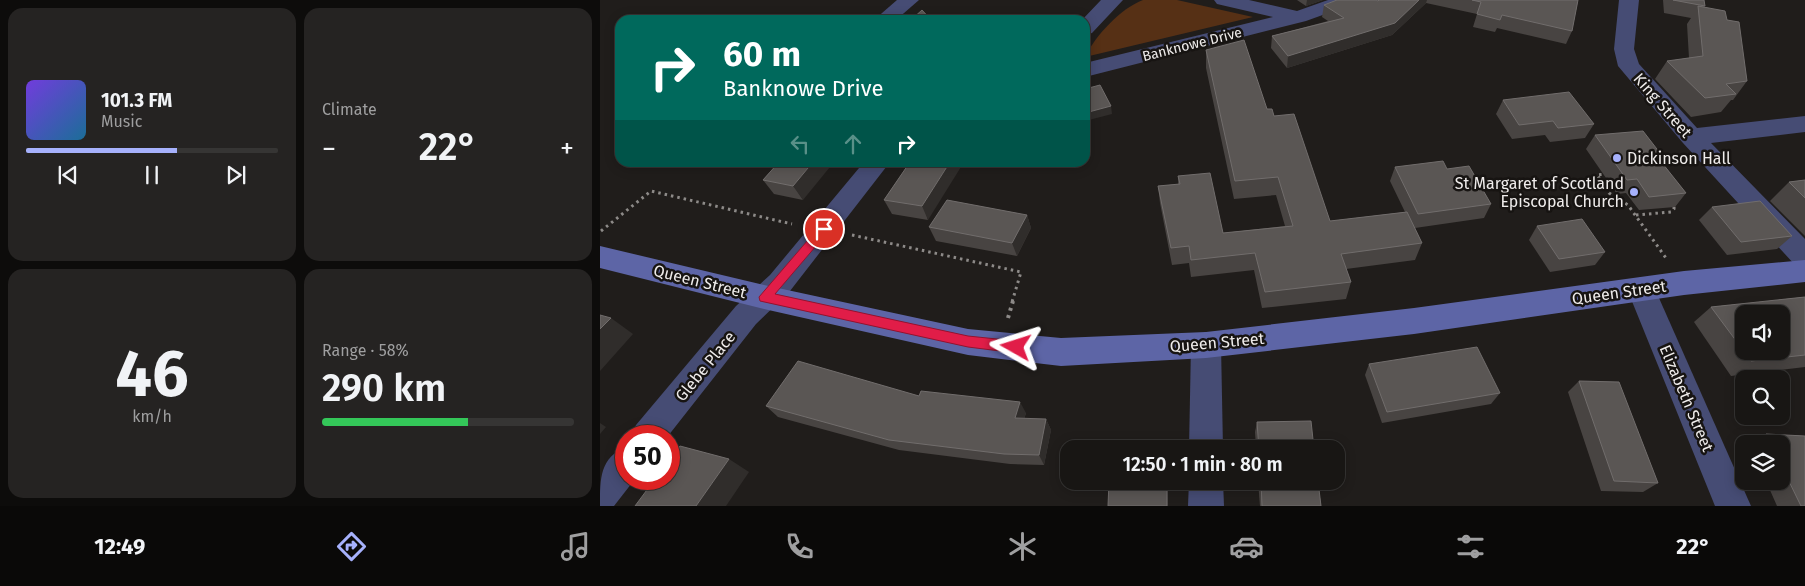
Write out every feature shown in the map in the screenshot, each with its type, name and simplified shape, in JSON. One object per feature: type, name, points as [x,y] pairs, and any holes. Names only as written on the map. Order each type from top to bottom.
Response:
[{"type":"main road","name":"Queen Street","points":[[600,257],[636,264],[764,297],[968,342],[1061,352],[1206,345],[1414,322],[1684,283],[1805,271]]},
{"type":"street","points":[[890,15],[909,0]]},
{"type":"street","points":[[1090,23],[1105,6],[1114,0]]},
{"type":"street","name":"Banknowe Drive","points":[[1224,0],[1298,18]]},
{"type":"street","name":"Banknowe Drive","points":[[1090,69],[1298,18],[1346,0]]},
{"type":"street","name":"King Street","points":[[1629,0],[1624,49],[1629,66],[1691,137],[1805,257]]},
{"type":"street","points":[[1691,137],[1805,124]]},
{"type":"street","points":[[764,297],[780,283],[874,167]]},
{"type":"street","name":"Elizabeth Street","points":[[1641,290],[1732,506]]},
{"type":"street","name":"Glebe Place","points":[[657,425],[746,315],[764,297]]},
{"type":"street","points":[[1206,345],[1206,440]]},
{"type":"street","points":[[600,496],[615,477]]},
{"type":"street","points":[[1206,490],[1206,506]]},
{"type":"path","points":[[1606,172],[1608,174],[1597,175],[1609,193],[1628,205],[1684,283]]},
{"type":"path","points":[[1636,215],[1671,212],[1674,209],[1674,202]]},
{"type":"shaded area","points":[[1143,0],[1177,0],[1253,17],[1090,56],[1090,48],[1095,40],[1118,16]]},
{"type":"building","points":[[1337,0],[1419,0],[1395,23],[1288,56],[1272,36],[1344,18],[1324,5]]},
{"type":"building","points":[[1472,0],[1578,0],[1572,31],[1502,15],[1500,20],[1477,14],[1481,2]]},
{"type":"building","points":[[1673,0],[1704,0],[1705,6]]},
{"type":"building","points":[[1698,6],[1725,11],[1727,20],[1739,22],[1747,81],[1726,84],[1736,94],[1705,98],[1667,61],[1703,56]]},
{"type":"building","points":[[922,10],[926,15],[916,15]]},
{"type":"building","points":[[1244,40],[1267,109],[1272,109],[1274,116],[1294,114],[1330,221],[1407,212],[1422,243],[1341,254],[1351,282],[1265,292],[1255,253],[1191,260],[1189,246],[1171,248],[1158,186],[1180,184],[1178,176],[1210,173],[1223,233],[1293,226],[1278,177],[1235,181],[1206,50]]},
{"type":"building","points":[[1100,85],[1111,106],[1090,112],[1090,88]]},
{"type":"building","points":[[1569,92],[1594,124],[1558,128],[1553,121],[1519,125],[1503,100]]},
{"type":"building","points":[[1643,131],[1660,153],[1655,154],[1686,193],[1649,197],[1637,179],[1627,180],[1595,135]]},
{"type":"building","points":[[1443,161],[1447,169],[1469,166],[1491,204],[1418,214],[1395,167]]},
{"type":"building","points":[[775,167],[809,167],[793,186],[763,180]]},
{"type":"building","points":[[907,167],[947,167],[922,206],[884,200]]},
{"type":"building","points":[[1805,180],[1805,198],[1789,182]]},
{"type":"building","points":[[947,200],[1027,215],[1012,243],[929,227]]},
{"type":"building","points":[[1760,201],[1792,236],[1741,242],[1712,207]]},
{"type":"building","points":[[1582,219],[1605,252],[1559,259],[1537,226]]},
{"type":"building","points":[[1805,297],[1805,355],[1790,357],[1790,305],[1735,305],[1735,339],[1711,307]]},
{"type":"building","points":[[600,315],[611,318],[600,329]]},
{"type":"building","points":[[1477,347],[1500,393],[1387,412],[1369,364]]},
{"type":"building","points":[[798,361],[919,396],[921,391],[1020,402],[1015,418],[1046,419],[1039,455],[1004,454],[889,440],[766,406]]},
{"type":"building","points":[[1579,381],[1619,382],[1658,483],[1614,481]]},
{"type":"building","points":[[1311,421],[1313,440],[1258,440],[1257,422]]},
{"type":"building","points":[[1790,435],[1805,436],[1805,506],[1801,506],[1790,483]]},
{"type":"building","points":[[680,446],[729,459],[696,506],[635,506],[647,490],[680,490]]},
{"type":"building","points":[[1109,490],[1167,490],[1167,506],[1108,506]]},
{"type":"building","points":[[1261,490],[1319,490],[1321,506],[1262,506]]},
{"type":"place","name":"Dickinson Hall","points":[[1617,158]]},
{"type":"place","name":"St Margaret of Scotland Episcopal Church","points":[[1634,192]]},
{"type":"route","points":[[824,229],[780,283],[764,297],[968,342],[1016,347]]}]
